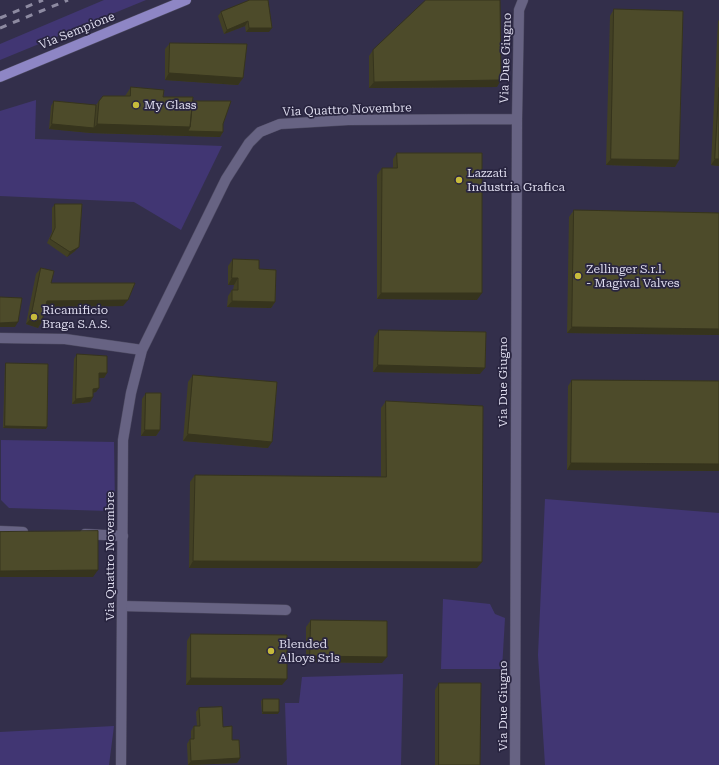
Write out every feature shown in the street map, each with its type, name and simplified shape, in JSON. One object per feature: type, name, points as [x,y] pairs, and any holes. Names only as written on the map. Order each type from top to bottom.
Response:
[{"type":"main road","name":"Via Sempione","points":[[0,77],[186,0]]},
{"type":"street","name":"Via Due Giugno","points":[[515,765],[517,120],[519,10],[523,0]]},
{"type":"street","name":"Via Quattro Novembre","points":[[121,765],[123,440],[131,393],[142,350],[226,179],[249,143],[260,132],[280,124],[348,120],[517,120]]},
{"type":"street","points":[[0,338],[65,340],[142,350]]},
{"type":"street","points":[[0,531],[30,532]]},
{"type":"street","points":[[74,534],[123,536]]},
{"type":"street","points":[[122,606],[286,610]]},
{"type":"shaded area","points":[[104,0],[146,0],[0,60],[0,44]]},
{"type":"shaded area","points":[[36,100],[35,139],[222,146],[181,230],[134,202],[0,196],[0,111]]},
{"type":"shaded area","points":[[1,440],[114,442],[115,508],[110,511],[9,508],[1,500]]},
{"type":"shaded area","points":[[545,499],[719,513],[719,765],[545,765],[538,655]]},
{"type":"shaded area","points":[[443,599],[490,604],[495,614],[505,618],[502,669],[441,669]]},
{"type":"shaded area","points":[[403,674],[401,765],[287,765],[285,703],[299,703],[302,677]]},
{"type":"shaded area","points":[[114,726],[109,765],[0,765],[0,732]]},
{"type":"building","points":[[250,0],[268,0],[272,28],[249,28],[248,21],[227,30],[221,12]]},
{"type":"building","points":[[426,0],[500,0],[501,80],[374,82],[373,50]]},
{"type":"building","points":[[614,9],[683,11],[679,160],[611,159]]},
{"type":"building","points":[[170,43],[247,44],[243,78],[169,73]]},
{"type":"building","points":[[131,87],[164,90],[163,97],[193,97],[190,127],[97,124],[99,101],[103,96],[130,96]]},
{"type":"building","points":[[719,88],[719,159],[715,159]]},
{"type":"building","points":[[54,101],[96,105],[94,128],[52,124]]},
{"type":"building","points":[[193,101],[231,101],[223,124],[223,132],[188,131],[190,127]]},
{"type":"building","points":[[397,153],[482,153],[482,293],[381,293],[382,168],[397,168]]},
{"type":"building","points":[[55,204],[82,204],[79,247],[70,252],[50,239],[55,228]]},
{"type":"building","points":[[574,210],[719,213],[719,329],[572,327]]},
{"type":"building","points":[[233,259],[259,260],[259,269],[276,270],[275,302],[232,301],[232,290],[238,290],[238,278],[232,278]]},
{"type":"building","points":[[41,268],[54,271],[51,283],[135,283],[128,300],[47,301],[42,321],[31,318]]},
{"type":"building","points":[[0,297],[22,298],[18,322],[0,323]]},
{"type":"building","points":[[379,330],[486,332],[485,368],[378,365]]},
{"type":"building","points":[[77,354],[107,356],[107,373],[99,373],[99,388],[93,389],[93,397],[76,399]]},
{"type":"building","points":[[6,363],[48,364],[47,427],[5,426]]},
{"type":"building","points":[[193,375],[277,382],[272,442],[188,434]]},
{"type":"building","points":[[572,380],[719,381],[719,464],[571,463]]},
{"type":"building","points":[[146,393],[161,393],[160,430],[145,430]]},
{"type":"building","points":[[386,401],[483,406],[482,562],[193,561],[195,475],[386,477]]},
{"type":"building","points":[[98,531],[98,570],[0,571],[0,532]]},
{"type":"building","points":[[311,620],[387,621],[387,657],[310,656]]},
{"type":"building","points":[[191,634],[287,635],[287,679],[191,678]]},
{"type":"building","points":[[439,683],[481,683],[480,765],[439,765]]},
{"type":"building","points":[[263,699],[279,699],[279,712],[263,712]]},
{"type":"building","points":[[222,707],[223,727],[232,726],[232,740],[239,740],[240,758],[191,761],[190,739],[194,739],[194,726],[200,726],[199,708]]},
{"type":"railway","points":[[0,18],[43,0]]},
{"type":"railway","points":[[0,28],[68,0]]},
{"type":"place","name":"My Glass","points":[[136,105]]},
{"type":"place","name":"Lazzati Industria Grafica","points":[[459,180]]},
{"type":"place","name":"Zellinger S.r.l. - Magival Valves","points":[[578,276]]},
{"type":"place","name":"Ricamificio Braga S.A.S.","points":[[34,317]]},
{"type":"place","name":"Blended Alloys Srls","points":[[271,651]]}]
